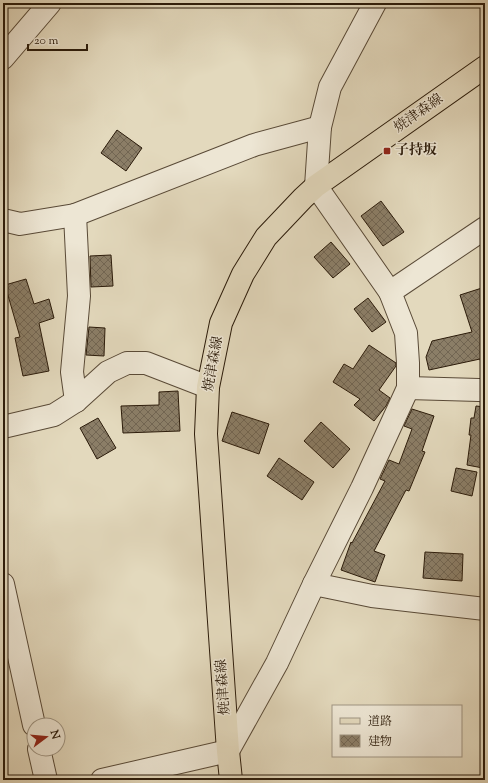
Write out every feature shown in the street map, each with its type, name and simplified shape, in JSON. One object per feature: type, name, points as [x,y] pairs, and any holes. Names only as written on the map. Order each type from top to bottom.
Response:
[{"type":"main road","name":"焼津森線","points":[[231,780],[206,434],[208,387],[221,324],[243,274],[266,237],[303,198],[316,186],[485,67]]},
{"type":"street","points":[[3,58],[50,3]]},
{"type":"street","points":[[102,780],[228,751],[277,663],[314,584],[362,488],[408,388],[406,334],[390,292],[316,186],[320,127],[330,87],[375,3]]},
{"type":"street","points":[[3,220],[20,224],[75,215],[254,145],[320,127]]},
{"type":"street","points":[[75,215],[79,296],[72,372],[76,401]]},
{"type":"street","points":[[390,292],[485,228]]},
{"type":"street","points":[[3,427],[54,415],[76,401],[108,372],[127,363],[146,363],[208,387]]},
{"type":"street","points":[[408,388],[485,391]]},
{"type":"street","points":[[3,584],[32,717]]},
{"type":"street","points":[[314,584],[372,596],[485,609]]},
{"type":"street","points":[[41,757],[46,780]]},
{"type":"building","points":[[117,130],[142,148],[126,171],[101,153]]},
{"type":"building","points":[[381,201],[404,232],[383,246],[361,216]]},
{"type":"building","points":[[331,242],[350,264],[333,278],[314,257]]},
{"type":"building","points":[[111,255],[113,286],[91,287],[90,256]]},
{"type":"building","points":[[26,279],[34,304],[49,299],[54,318],[39,323],[49,371],[23,376],[15,338],[20,337],[5,285]]},
{"type":"building","points":[[485,287],[485,362],[481,363],[480,359],[429,370],[426,357],[432,341],[472,332],[460,295]]},
{"type":"building","points":[[368,298],[386,322],[372,332],[354,309]]},
{"type":"building","points":[[89,327],[105,328],[104,356],[86,355]]},
{"type":"building","points":[[369,345],[396,363],[396,366],[379,390],[390,398],[386,406],[374,421],[354,405],[360,399],[333,382],[344,364],[353,369]]},
{"type":"building","points":[[178,391],[180,431],[123,433],[121,406],[159,405],[159,392]]},
{"type":"building","points":[[476,406],[485,407],[485,454],[483,468],[467,465],[471,435],[469,435],[471,418],[474,418]]},
{"type":"building","points":[[412,409],[434,416],[422,451],[425,452],[409,491],[406,490],[374,551],[385,555],[375,582],[341,570],[351,542],[352,543],[385,481],[380,479],[389,460],[399,464],[412,429],[404,426]]},
{"type":"building","points":[[232,412],[269,424],[259,454],[222,441]]},
{"type":"building","points":[[98,418],[116,448],[97,459],[80,428]]},
{"type":"building","points":[[321,422],[350,449],[333,468],[304,441]]},
{"type":"building","points":[[279,458],[314,482],[302,500],[267,476]]},
{"type":"building","points":[[456,468],[477,472],[472,496],[451,491]]},
{"type":"building","points":[[425,552],[463,554],[462,581],[423,578]]},
{"type":"place","name":"子持坂","points":[[387,151]]}]
